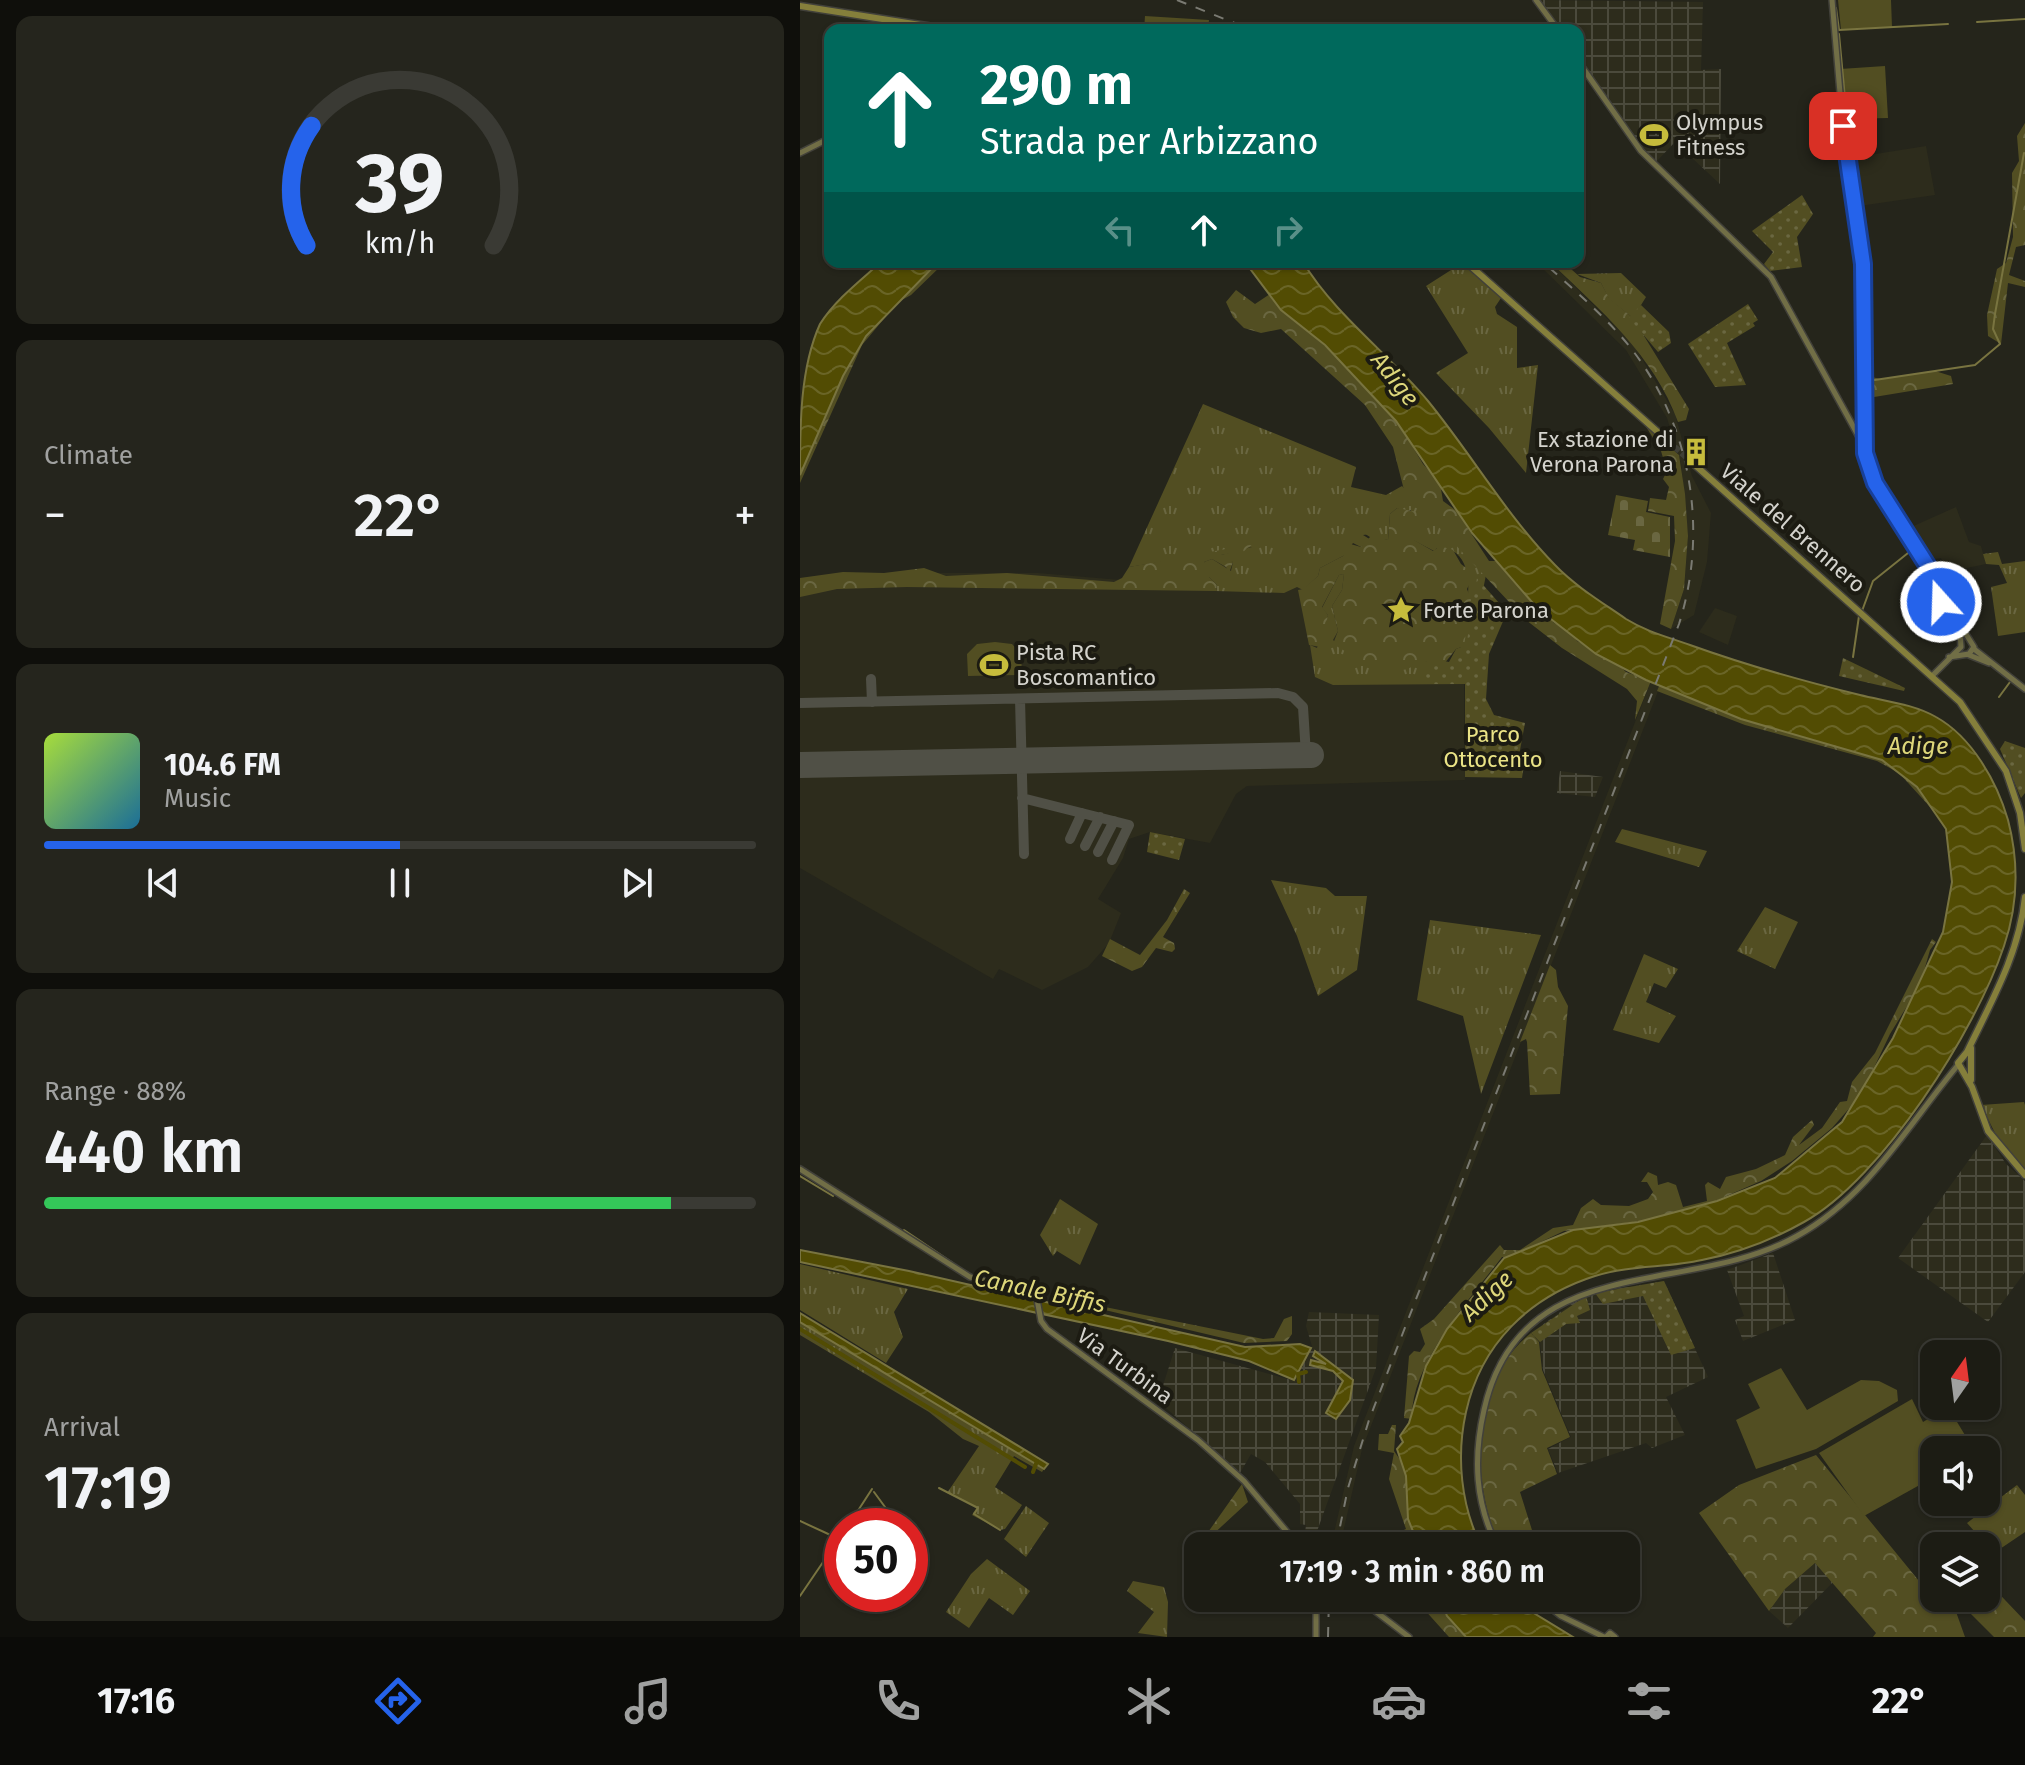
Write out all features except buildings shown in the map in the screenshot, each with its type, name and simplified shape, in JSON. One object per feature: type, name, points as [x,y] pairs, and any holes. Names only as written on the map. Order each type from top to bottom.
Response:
[{"type":"main road","points":[[800,6],[893,24]]},
{"type":"main road","points":[[1473,268],[1668,441]]},
{"type":"main road","name":"Viale del Brennero","points":[[1695,465],[1933,675],[1970,714],[2002,763],[2017,802],[2025,849]]},
{"type":"main road","points":[[2025,897],[2008,966],[1963,1066],[1988,1131],[2025,1175]]},
{"type":"street","points":[[1536,0],[1554,24]]},
{"type":"street","points":[[1832,0],[1845,151],[1863,264],[1865,450]]},
{"type":"street","points":[[1584,70],[1641,151],[1771,277],[1865,450],[1875,483],[1928,566],[1960,633],[1964,649],[1994,665]]},
{"type":"street","points":[[800,153],[824,141]]},
{"type":"street","points":[[1847,417],[1857,418],[1864,414]]},
{"type":"street","points":[[1950,617],[1961,626],[1974,649],[2025,689]]},
{"type":"street","points":[[1933,675],[1948,658],[1970,642]]},
{"type":"street","points":[[1964,649],[1974,649]]},
{"type":"street","points":[[1492,1532],[1481,1504],[1477,1449],[1494,1379],[1521,1336],[1553,1309],[1598,1287],[1730,1264],[1799,1236],[1833,1214],[1869,1180],[1948,1077],[1963,1066]]},
{"type":"street","name":"Via Turbina","points":[[800,1169],[970,1277],[1029,1292],[1039,1299],[1040,1319],[1059,1338],[1198,1440],[1244,1481],[1287,1532]]},
{"type":"street","points":[[1316,1612],[1316,1637]]},
{"type":"street","points":[[1376,1612],[1409,1637]]},
{"type":"street","points":[[1556,1612],[1604,1636],[1615,1637]]},
{"type":"shaded area","points":[[1540,0],[1703,2],[1701,70],[1721,69],[1720,184],[1675,142],[1656,162],[1640,146],[1584,64],[1584,24],[1557,24]]},
{"type":"shaded area","points":[[1845,120],[1866,137],[1863,156],[1926,146],[1935,195],[1859,206],[1850,158],[1850,135],[1847,135]]},
{"type":"shaded area","points":[[1542,268],[1556,268],[1633,344],[1675,414],[1692,476],[1711,513],[1707,562],[1694,615],[1671,629],[1684,589],[1688,536],[1681,464],[1667,418],[1626,350]]},
{"type":"shaded area","points":[[1956,507],[1969,542],[1981,546],[1986,564],[1948,572],[1941,558],[1930,560],[1909,528]]},
{"type":"shaded area","points":[[1314,532],[1464,682],[1465,780],[1247,786],[1236,794],[1210,843],[1150,832],[1129,839],[1123,858],[1098,899],[1121,913],[1109,943],[1088,967],[1042,990],[999,969],[993,979],[800,868],[800,578],[849,573],[1038,573],[1121,580]]},
{"type":"shaded area","points":[[1715,608],[1737,616],[1728,645],[1699,632]]},
{"type":"shaded area","points":[[1651,681],[1660,684],[1362,1449],[1343,1532],[1334,1532],[1354,1446]]},
{"type":"shaded area","points":[[1560,771],[1603,777],[1595,797],[1557,793]]},
{"type":"shaded area","points":[[1987,1135],[2006,1164],[2025,1181],[2025,1272],[1988,1322],[1898,1258]]},
{"type":"shaded area","points":[[1773,1253],[1795,1320],[1743,1341],[1735,1320],[1744,1316],[1727,1270]]},
{"type":"shaded area","points":[[1664,1281],[1708,1377],[1666,1397],[1685,1435],[1652,1448],[1646,1443],[1558,1473],[1548,1449],[1571,1437],[1543,1370],[1540,1342],[1531,1333],[1577,1300],[1597,1292]]},
{"type":"shaded area","points":[[1309,1312],[1379,1315],[1376,1368],[1317,1532],[1305,1532],[1306,1525],[1300,1524],[1300,1504],[1265,1462],[1251,1454],[1240,1473],[1158,1401],[1175,1348],[1295,1381],[1312,1346],[1306,1326]]},
{"type":"shaded area","points":[[1815,1563],[1833,1582],[1788,1628],[1769,1611],[1785,1589]]},
{"type":"green space","points":[[1838,0],[1891,0],[1892,27],[1841,30]]},
{"type":"green space","points":[[1145,16],[1209,20],[1209,24],[1144,24]]},
{"type":"green space","points":[[1885,66],[1888,118],[1845,119],[1840,69]]},
{"type":"green space","points":[[2025,123],[2025,245],[2016,247],[2009,275],[2025,281],[2025,287],[2008,283],[2001,344],[1988,336],[1987,315],[1997,269],[2006,263],[2013,237],[2012,173],[2019,161],[2017,136]]},
{"type":"green space","points":[[1802,195],[1813,214],[1797,237],[1802,267],[1770,271],[1764,264],[1773,252],[1752,231]]},
{"type":"green space","points":[[924,268],[939,268],[911,295],[898,302],[862,345],[800,483],[800,465],[837,389],[848,353]]},
{"type":"green space","points":[[1454,268],[1468,268],[1501,298],[1495,307],[1497,314],[1517,327],[1517,368],[1538,365],[1526,473],[1489,428],[1436,373],[1468,353],[1426,286]]},
{"type":"green space","points":[[1556,268],[1570,268],[1580,277],[1601,283],[1609,298],[1633,318],[1689,409],[1686,420],[1678,422],[1668,398],[1640,354]]},
{"type":"green space","points":[[1621,273],[1646,297],[1633,318],[1609,299],[1601,283],[1577,274]]},
{"type":"green space","points":[[1236,290],[1255,304],[1270,294],[1388,406],[1423,464],[1440,483],[1443,501],[1465,517],[1467,527],[1489,561],[1497,561],[1554,623],[1571,630],[1577,641],[1616,662],[1626,672],[1651,681],[1635,720],[1637,701],[1627,689],[1562,648],[1526,620],[1404,490],[1393,447],[1365,405],[1281,329],[1261,333],[1244,328],[1233,317],[1226,302]]},
{"type":"green space","points":[[1748,304],[1758,320],[1753,323],[1755,326],[1727,343],[1746,385],[1715,387],[1688,344]]},
{"type":"green space","points":[[1641,305],[1669,332],[1671,343],[1658,352],[1629,318]]},
{"type":"green space","points":[[1935,371],[1951,376],[1953,384],[1868,398],[1868,376],[1880,379]]},
{"type":"green space","points":[[1203,404],[1356,467],[1351,487],[1386,495],[1402,486],[1486,575],[1464,684],[1333,685],[1315,677],[1310,645],[1317,648],[1328,615],[1322,608],[1339,575],[1344,574],[1342,590],[1332,606],[1338,631],[1333,640],[1349,653],[1378,665],[1399,667],[1430,661],[1449,662],[1456,649],[1461,647],[1468,584],[1463,561],[1454,552],[1437,548],[1434,551],[1413,540],[1411,510],[1405,512],[1397,508],[1390,514],[1388,540],[1381,539],[1377,533],[1363,535],[1371,540],[1361,547],[1353,543],[1343,556],[1320,568],[1318,576],[1303,590],[1297,587],[1284,593],[1216,591],[1217,585],[1209,577],[1204,562],[1212,559],[1231,571],[1233,562],[1220,558],[1221,555],[1252,547],[1129,567]]},
{"type":"green space","points":[[1645,425],[1679,455],[1685,494],[1688,536],[1684,589],[1671,629],[1660,624],[1675,541],[1674,516],[1648,511],[1650,498],[1666,500],[1669,487],[1663,479],[1667,471],[1661,451]]},
{"type":"green space","points":[[1616,495],[1648,501],[1646,512],[1670,517],[1670,557],[1633,550],[1635,540],[1608,535]]},
{"type":"green space","points":[[1397,508],[1417,512],[1414,540],[1433,551],[1440,546],[1453,550],[1461,564],[1474,574],[1467,589],[1471,600],[1464,646],[1456,649],[1444,664],[1423,663],[1389,671],[1372,666],[1333,644],[1338,631],[1332,606],[1342,590],[1344,574],[1339,575],[1322,607],[1328,615],[1321,647],[1309,645],[1298,590],[1318,576],[1320,568],[1343,556],[1347,543],[1361,547],[1370,537],[1359,530],[1369,523],[1377,525],[1381,538],[1388,540],[1390,514]]},
{"type":"green space","points":[[1253,544],[1244,551],[1221,555],[1233,562],[1229,573],[1226,567],[1212,559],[1204,562],[1209,568],[1209,577],[1217,585],[1216,591],[907,587],[837,589],[800,597],[800,578],[843,572],[884,573],[924,568],[946,576],[1007,573],[1114,582],[1122,578],[1129,567]]},
{"type":"green space","points":[[1998,552],[2002,564],[2025,561],[2025,632],[1998,636],[1991,587],[2007,583],[1999,565],[1986,564],[1983,554]]},
{"type":"green space","name":"Parco Ottocento","points":[[1477,578],[1507,612],[1489,654],[1486,699],[1494,715],[1525,723],[1518,761],[1524,765],[1522,778],[1465,777],[1465,684],[1423,684],[1423,662],[1449,663],[1467,641]]},
{"type":"green space","name":"Pista RC Boscomantico","points":[[977,644],[1012,644],[1021,654],[1022,675],[968,676],[967,654]]},
{"type":"green space","points":[[1843,658],[1905,688],[1904,691],[1839,676]]},
{"type":"green space","points":[[1660,684],[1680,694],[1851,747],[1898,766],[1932,803],[1931,808],[1899,773],[1877,761],[1745,725],[1657,691]]},
{"type":"green space","points":[[2005,741],[2025,748],[2025,793],[2021,798],[2000,749]]},
{"type":"green space","points":[[1622,829],[1707,851],[1699,867],[1615,842]]},
{"type":"green space","points":[[1150,832],[1185,839],[1179,860],[1147,852]]},
{"type":"green space","points":[[1271,880],[1326,888],[1335,896],[1367,896],[1357,970],[1318,996],[1297,936]]},
{"type":"green space","points":[[1184,889],[1190,893],[1163,937],[1174,943],[1172,952],[1156,948],[1142,967],[1132,971],[1102,956],[1110,939],[1140,955],[1167,920]]},
{"type":"green space","points":[[1765,907],[1798,922],[1775,969],[1737,951]]},
{"type":"green space","points":[[1430,920],[1541,935],[1481,1094],[1463,1016],[1417,1000]]},
{"type":"green space","points":[[1932,939],[1936,942],[1930,950],[1920,985],[1890,1034],[1861,1095],[1832,1128],[1792,1161],[1761,1181],[1706,1205],[1663,1218],[1564,1231],[1509,1257],[1502,1257],[1444,1333],[1421,1376],[1412,1419],[1404,1418],[1409,1356],[1414,1351],[1420,1352],[1425,1344],[1420,1329],[1434,1319],[1500,1245],[1504,1250],[1520,1250],[1553,1228],[1573,1225],[1581,1208],[1593,1199],[1601,1205],[1629,1206],[1648,1199],[1653,1192],[1647,1182],[1641,1182],[1648,1172],[1657,1176],[1658,1185],[1668,1182],[1676,1185],[1683,1207],[1707,1201],[1705,1185],[1708,1182],[1720,1189],[1726,1177],[1756,1169],[1785,1155],[1793,1137],[1812,1120],[1814,1125],[1799,1145],[1822,1128],[1840,1102],[1847,1101],[1852,1082],[1875,1053]]},
{"type":"green space","points":[[1644,954],[1678,969],[1666,988],[1654,983],[1646,1002],[1676,1016],[1659,1043],[1613,1030]]},
{"type":"green space","points":[[1550,965],[1556,970],[1558,987],[1568,1006],[1560,1094],[1530,1095],[1527,1042],[1526,1039],[1520,1042]]},
{"type":"green space","points":[[2024,1102],[2025,1172],[2002,1147],[1981,1105]]},
{"type":"green space","points":[[1060,1199],[1098,1224],[1080,1265],[1057,1251],[1053,1256],[1040,1235]]},
{"type":"green space","points":[[800,1264],[908,1289],[894,1312],[903,1337],[886,1363],[800,1310]]},
{"type":"green space","points":[[1664,1281],[1695,1348],[1671,1355],[1643,1296],[1603,1304],[1595,1293]]},
{"type":"green space","points":[[1586,1296],[1590,1310],[1577,1316],[1580,1323],[1566,1324],[1540,1342],[1531,1333]]},
{"type":"green space","points":[[1088,1306],[1263,1339],[1274,1338],[1284,1319],[1292,1316],[1292,1334],[1287,1341],[1244,1343]]},
{"type":"green space","points":[[800,1322],[1044,1469],[1042,1472],[1014,1456],[995,1487],[1022,1505],[1005,1529],[1000,1530],[972,1515],[977,1507],[947,1493],[979,1446],[963,1439],[929,1412],[800,1335]]},
{"type":"green space","points":[[1531,1333],[1539,1342],[1542,1370],[1570,1437],[1547,1448],[1557,1474],[1520,1492],[1533,1532],[1495,1532],[1484,1493],[1481,1434],[1486,1405],[1496,1378],[1511,1354]]},
{"type":"green space","points":[[1781,1368],[1807,1410],[1861,1380],[1879,1381],[1897,1390],[1898,1401],[1816,1449],[1756,1469],[1736,1420],[1760,1408],[1748,1384]]},
{"type":"green space","points":[[1912,1399],[1920,1420],[1956,1420],[1966,1436],[1920,1436],[1920,1485],[1864,1516],[1819,1453]]},
{"type":"green space","points":[[1392,1425],[1396,1425],[1394,1451],[1408,1471],[1419,1532],[1400,1532],[1406,1529],[1389,1479],[1394,1453],[1378,1450],[1379,1434],[1388,1434]]},
{"type":"green space","points":[[1816,1455],[1920,1582],[1920,1612],[1956,1612],[1965,1637],[1873,1637],[1876,1633],[1815,1563],[1785,1589],[1769,1611],[1699,1513],[1739,1485]]},
{"type":"green space","points":[[1242,1484],[1248,1502],[1216,1532],[1208,1532]]},
{"type":"green space","points":[[2017,1485],[2025,1495],[2025,1532],[2000,1549],[2000,1532],[1975,1532],[1967,1523],[1976,1516],[2000,1516],[2000,1498]]},
{"type":"green space","points":[[1026,1506],[1049,1523],[1026,1557],[1004,1539]]},
{"type":"green space","points":[[987,1559],[1030,1591],[1013,1615],[989,1598],[969,1628],[946,1612],[971,1574]]},
{"type":"green space","points":[[1133,1581],[1164,1587],[1168,1602],[1167,1637],[1138,1633],[1154,1612],[1127,1591]]},
{"type":"green space","points":[[2000,1595],[2025,1621],[2025,1637],[1994,1637],[1969,1612],[2000,1612]]},
{"type":"green space","points":[[1427,1612],[1452,1612],[1468,1637],[1449,1637]]},
{"type":"water","points":[[874,268],[932,268],[866,336],[843,376],[800,475],[802,397],[808,359],[820,324]]},
{"type":"water","name":"Adige","points":[[1250,268],[1307,268],[1346,317],[1428,401],[1505,506],[1563,573],[1580,587],[1626,619],[1658,634],[1774,672],[1909,706],[1936,717],[1972,748],[1990,776],[2012,836],[2015,883],[2012,915],[1991,980],[1972,1019],[1923,1099],[1864,1173],[1834,1201],[1804,1222],[1754,1245],[1689,1263],[1608,1272],[1571,1285],[1529,1310],[1496,1345],[1473,1387],[1461,1446],[1462,1480],[1475,1532],[1413,1532],[1408,1519],[1406,1476],[1397,1449],[1403,1442],[1400,1436],[1409,1423],[1426,1366],[1447,1329],[1504,1258],[1573,1230],[1638,1222],[1717,1201],[1775,1178],[1842,1122],[1893,1038],[1943,932],[1952,882],[1946,829],[1917,787],[1882,760],[1741,719],[1646,680],[1596,654],[1538,609],[1472,533],[1396,421],[1325,345],[1281,310]]},
{"type":"water","points":[[800,1250],[909,1271],[1245,1347],[1300,1344],[1311,1348],[1294,1380],[1249,1361],[1168,1341],[800,1262]]},
{"type":"water","points":[[800,1313],[1048,1464],[1044,1469],[800,1322]]},
{"type":"water","points":[[1315,1351],[1353,1380],[1350,1400],[1336,1419],[1326,1413],[1343,1381],[1333,1371],[1310,1365],[1311,1360],[1326,1364],[1313,1356]]},
{"type":"water","points":[[1445,1612],[1532,1612],[1573,1637],[1466,1637]]},
{"type":"waterway","points":[[1836,8],[1839,30]]},
{"type":"waterway","points":[[1977,22],[2025,19]]},
{"type":"waterway","points":[[1839,30],[1948,24]]},
{"type":"waterway","points":[[1839,34],[1847,120]]},
{"type":"waterway","points":[[1848,135],[1850,152]]},
{"type":"waterway","points":[[1868,381],[1975,365],[2000,344],[1993,329],[2024,153]]},
{"type":"waterway","points":[[1852,162],[1854,177]]},
{"type":"waterway","points":[[1855,183],[1867,268],[1869,440],[1874,467],[1894,502]]},
{"type":"waterway","points":[[1900,511],[1919,544]]},
{"type":"waterway","points":[[1862,611],[1873,581],[1913,549]]},
{"type":"waterway","points":[[1853,657],[1859,616]]},
{"type":"waterway","points":[[1999,697],[2010,682]]},
{"type":"waterway","points":[[800,1176],[833,1196]]},
{"type":"waterway","points":[[904,1230],[953,1263]]},
{"type":"waterway","points":[[1006,1284],[1031,1289]]},
{"type":"waterway","points":[[800,1329],[1025,1467]]},
{"type":"waterway","name":"Canale Biffis","points":[[1298,1374],[1306,1372]]},
{"type":"waterway","name":"Canale Biffis","points":[[1298,1374],[1299,1382]]},
{"type":"waterway","points":[[1033,1472],[1037,1461]]},
{"type":"waterway","points":[[939,1488],[978,1508],[974,1514],[1000,1530]]},
{"type":"waterway","points":[[860,1508],[872,1489]]},
{"type":"waterway","points":[[874,1492],[886,1508]]},
{"type":"waterway","points":[[800,1521],[824,1532]]},
{"type":"waterway","points":[[800,1596],[824,1561]]},
{"type":"taxiway","points":[[871,679],[872,702]]},
{"type":"taxiway","points":[[800,703],[1278,693],[1293,697],[1303,707],[1306,755]]},
{"type":"taxiway","points":[[1020,699],[1024,854]]},
{"type":"taxiway","points":[[1022,798],[1129,825],[1112,860]]},
{"type":"taxiway","points":[[1070,839],[1082,813]]},
{"type":"taxiway","points":[[1085,846],[1100,817]]},
{"type":"taxiway","points":[[1098,852],[1114,821]]},
{"type":"runway","points":[[800,765],[1311,755]]},
{"type":"tunnel","points":[[1668,441],[1695,465]]},
{"type":"railway","points":[[1177,0],[1237,24]]},
{"type":"railway","points":[[1339,1532],[1348,1488],[1369,1420],[1679,624],[1688,588],[1693,552],[1689,479],[1668,410],[1651,377],[1630,347],[1549,268]]},
{"type":"railway","points":[[1328,1637],[1329,1612]]},
{"type":"place","name":"Olympus Fitness","points":[[1654,135]]},
{"type":"place","name":"Ex stazione di Verona Parona","points":[[1696,452]]},
{"type":"place","name":"Forte Parona","points":[[1401,610]]},
{"type":"place","name":"Pista RC Boscomantico","points":[[994,665]]},
{"type":"route","points":[[1843,126],[1863,264],[1865,453],[1875,483],[1934,576],[1941,602]]}]
